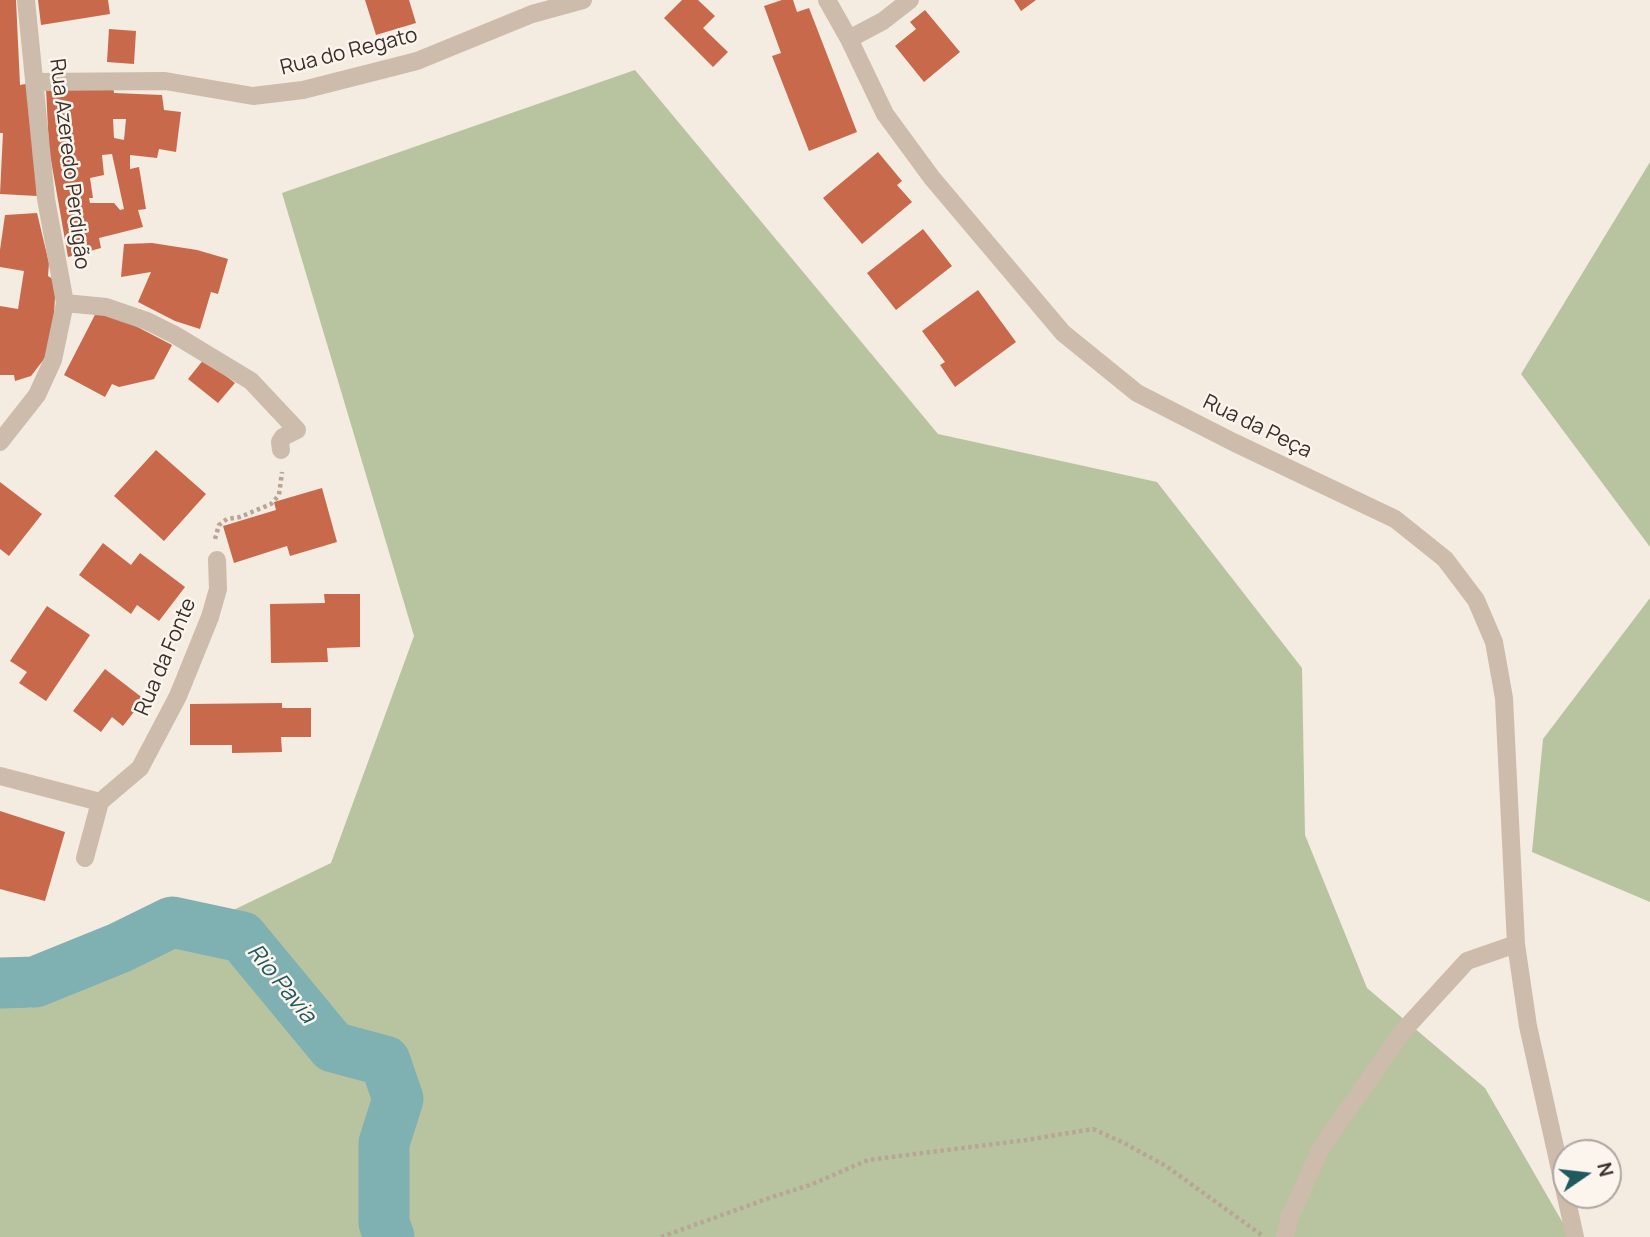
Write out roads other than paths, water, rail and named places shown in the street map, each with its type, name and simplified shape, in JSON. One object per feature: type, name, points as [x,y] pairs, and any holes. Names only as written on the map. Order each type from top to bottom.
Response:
[{"type":"street","name":"Rua Azeredo Perdigão","points":[[0,442],[37,395],[53,360],[65,303],[46,199],[26,0]]},
{"type":"street","name":"Rua do Regato","points":[[34,82],[165,82],[253,96],[303,90],[417,61],[532,14],[583,0]]},
{"type":"street","name":"Rua da Peça","points":[[827,0],[885,114],[932,178],[1063,333],[1137,393],[1395,519],[1445,559],[1476,600],[1494,642],[1504,698],[1516,944],[1528,1026],[1575,1237]]},
{"type":"street","points":[[849,39],[883,21],[910,0]]},
{"type":"street","points":[[65,303],[106,307],[147,321],[251,381],[297,430],[283,437],[280,442],[281,450]]},
{"type":"street","name":"Rua da Fonte","points":[[100,802],[140,768],[178,696],[210,617],[218,589],[216,560]]},
{"type":"street","points":[[0,776],[100,802],[85,858]]},
{"type":"street","points":[[1285,1237],[1290,1216],[1321,1148],[1403,1031],[1467,961],[1516,944]]},
{"type":"waterway","name":"Rio Pavia","points":[[0,983],[35,982],[119,948],[172,922],[242,937],[333,1047],[385,1061],[398,1099],[384,1143],[384,1223],[389,1237]]}]
